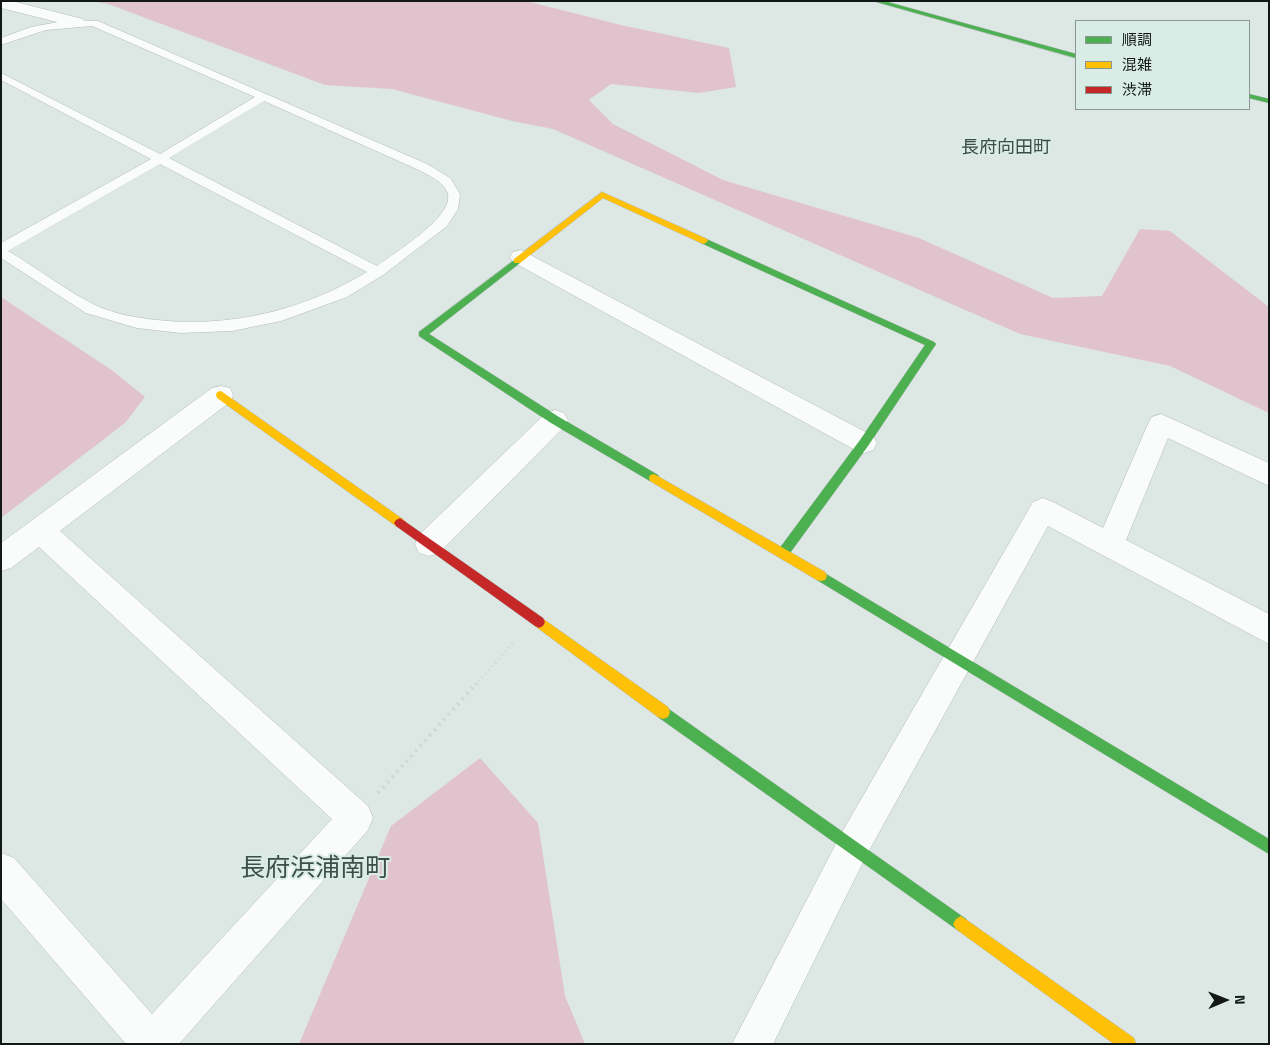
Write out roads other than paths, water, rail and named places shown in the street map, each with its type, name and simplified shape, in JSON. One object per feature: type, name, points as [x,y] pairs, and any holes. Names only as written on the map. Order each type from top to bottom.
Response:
[{"type":"street","points":[[876,1],[961,26],[1075,56]]},
{"type":"street","points":[[1,3],[76,22]]},
{"type":"street","points":[[782,553],[864,443],[931,344],[602,195],[422,334],[555,420],[782,553],[1269,847]]},
{"type":"street","points":[[521,257],[864,443]]},
{"type":"street","points":[[1,559],[221,395],[1128,1044]]},
{"type":"street","points":[[429,544],[555,420]]},
{"type":"street","points":[[1110,546],[1162,424],[1269,475]]},
{"type":"street","points":[[752,1044],[853,846],[1043,510],[1269,630]]},
{"type":"street","points":[[1,871],[152,1044],[356,818],[41,531]]},
{"type":"lane","points":[[1,42],[40,27],[76,22],[94,23],[423,168],[446,181],[454,194],[452,209],[442,223],[378,272],[342,294],[281,316],[232,326],[181,328],[137,324],[91,309],[1,252]]},
{"type":"lane","points":[[1,76],[378,272]]},
{"type":"lane","points":[[1,248],[161,158],[263,97]]},
{"type":"district","name":"長府向田町","points":[[1006,149]]},
{"type":"district","name":"長府浜浦南町","points":[[315,870]]}]
